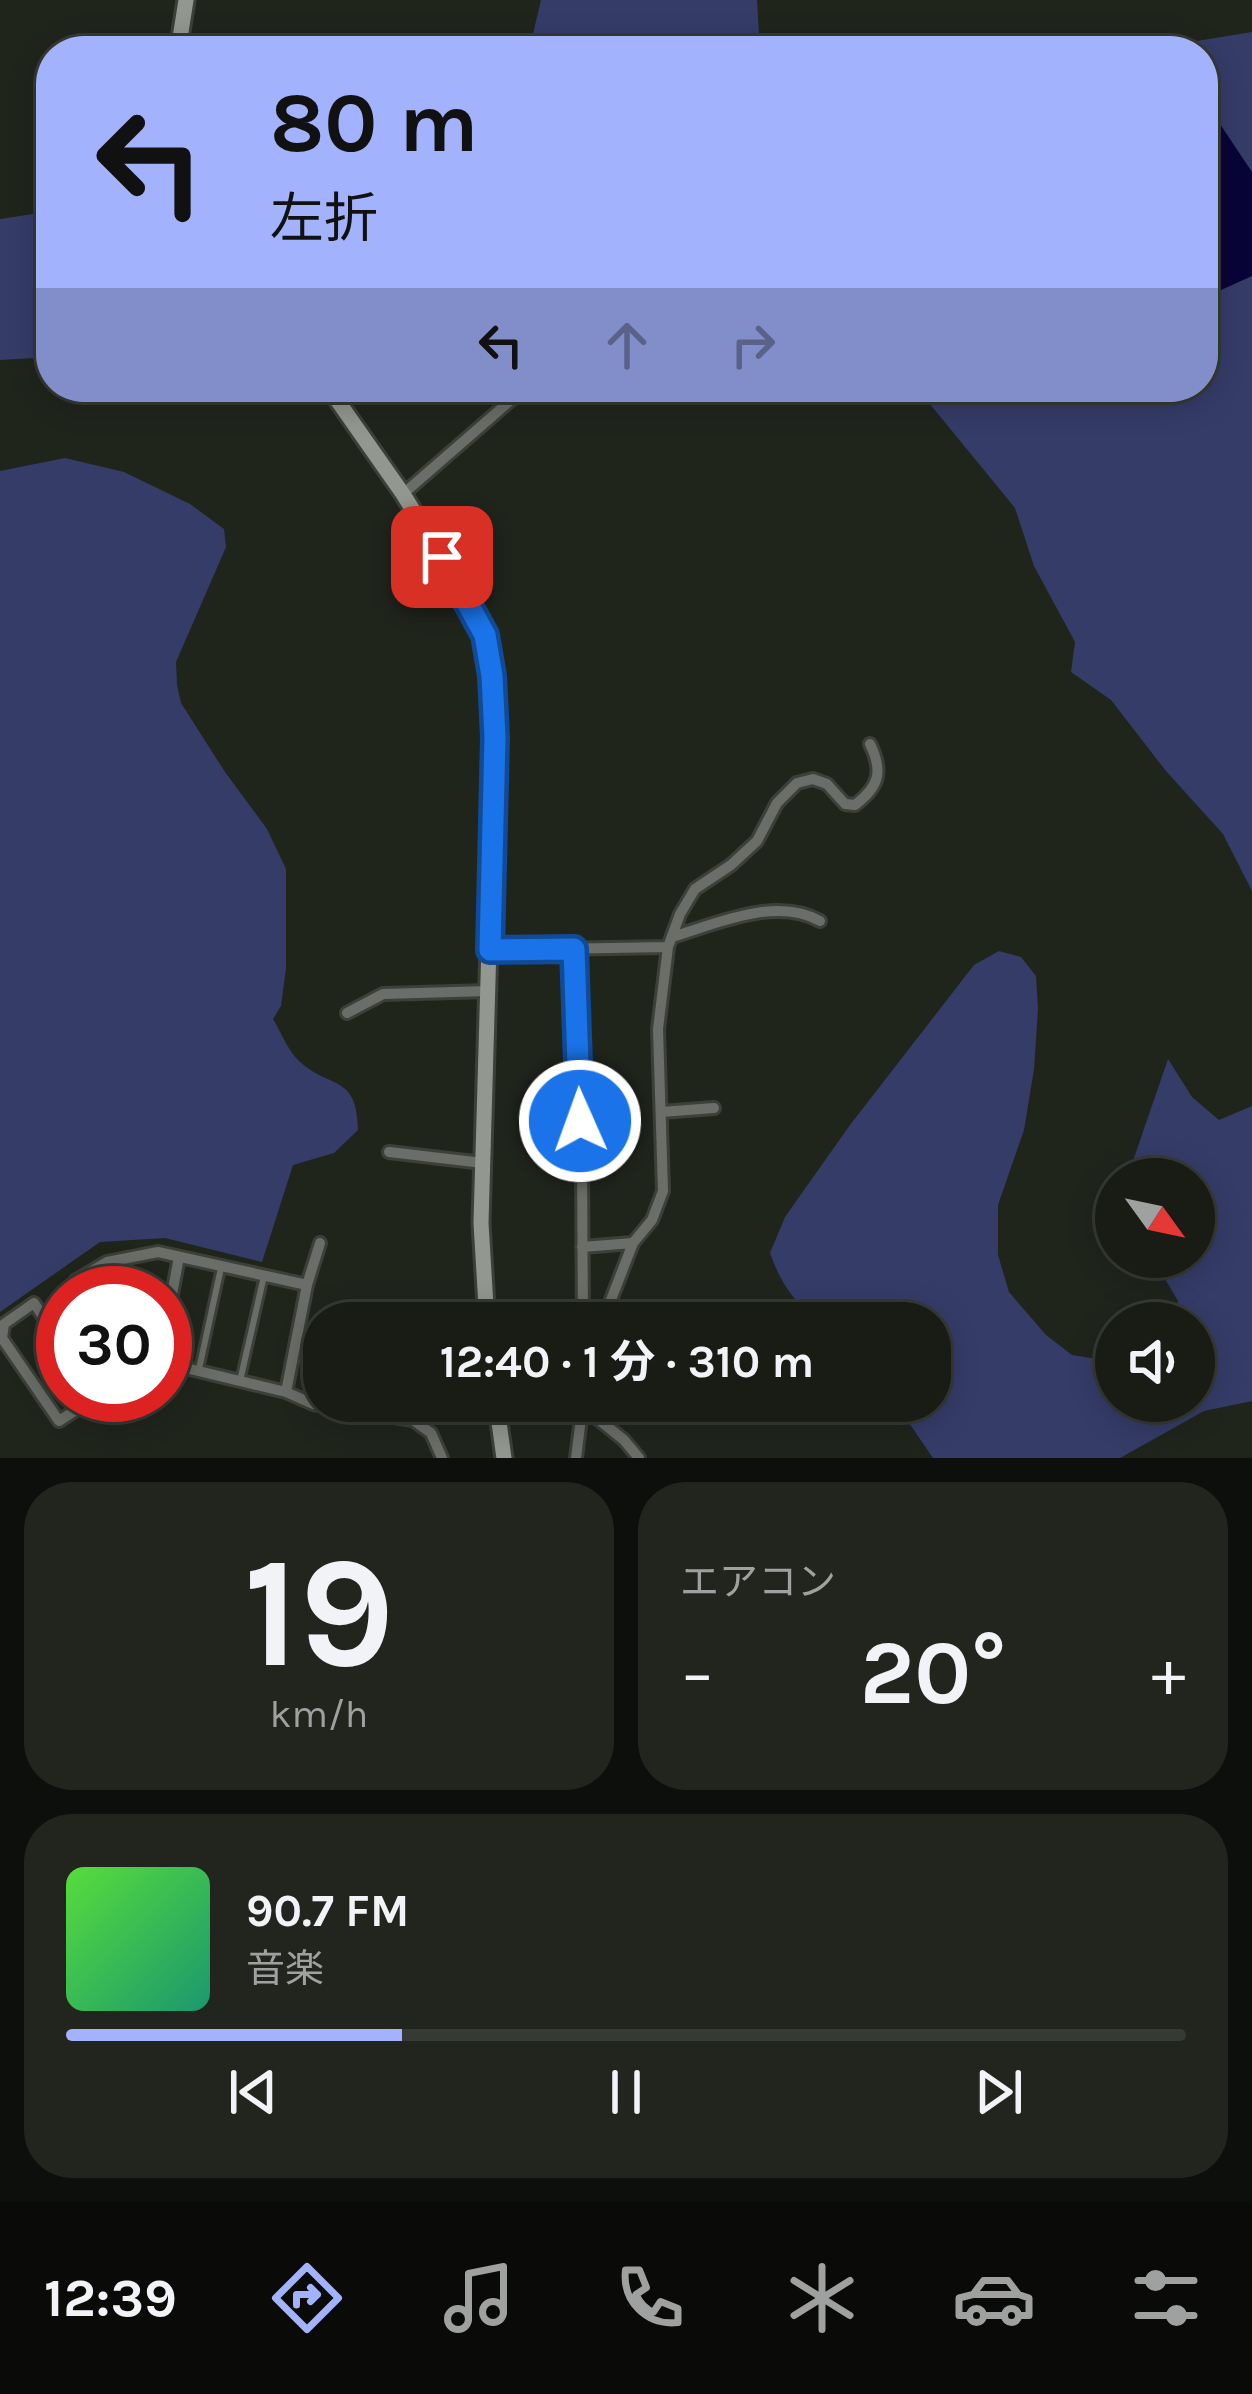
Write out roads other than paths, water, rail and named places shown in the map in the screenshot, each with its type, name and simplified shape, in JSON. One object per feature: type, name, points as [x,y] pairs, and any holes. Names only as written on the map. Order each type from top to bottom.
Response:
[{"type":"street","points":[[180,36],[186,0]]},
{"type":"street","points":[[339,402],[461,588],[485,635],[492,676],[495,737],[483,1162],[485,1302]]},
{"type":"street","points":[[403,494],[509,402]]},
{"type":"street","points":[[610,1302],[633,1243],[652,1220],[663,1191],[658,1030],[670,942],[680,914],[695,889],[757,841],[776,803],[797,783],[813,779],[826,784],[845,804],[855,805],[866,797],[877,781],[879,762],[870,744]]},
{"type":"street","points":[[490,950],[670,942],[758,913],[791,910],[820,920]]},
{"type":"street","points":[[574,949],[583,1302]]},
{"type":"street","points":[[347,1013],[382,994],[488,991]]},
{"type":"street","points":[[661,1112],[714,1108]]},
{"type":"street","points":[[389,1152],[483,1162]]},
{"type":"street","points":[[286,1392],[320,1243]]},
{"type":"street","points":[[582,1247],[633,1243]]},
{"type":"street","points":[[100,1266],[158,1252],[307,1285]]},
{"type":"street","points":[[177,1266],[179,1257]]},
{"type":"street","points":[[36,1306],[4,1324],[2,1338],[36,1388]]},
{"type":"street","points":[[192,1369],[286,1392],[313,1404],[413,1420],[430,1433],[442,1458]]},
{"type":"street","points":[[499,1422],[504,1458]]},
{"type":"street","points":[[576,1458],[582,1422]]},
{"type":"street","points":[[606,1422],[639,1458]]},
{"type":"lane","points":[[199,1371],[221,1268]]},
{"type":"lane","points":[[240,1381],[264,1276]]}]
